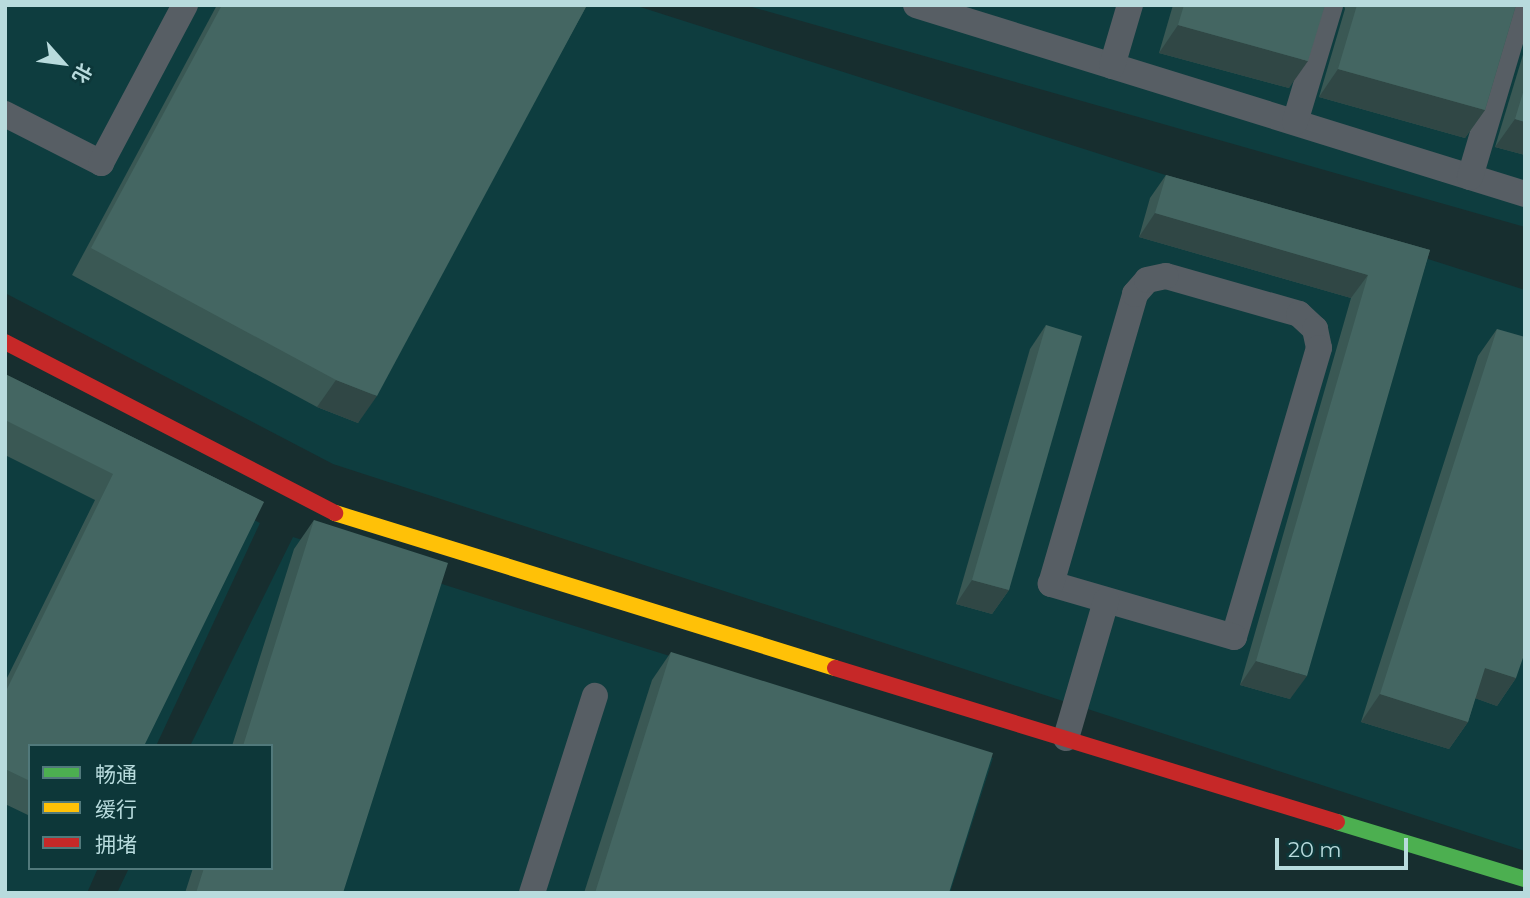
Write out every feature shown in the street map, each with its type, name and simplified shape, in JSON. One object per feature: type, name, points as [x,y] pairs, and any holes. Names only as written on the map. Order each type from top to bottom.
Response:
[{"type":"street","points":[[5,342],[307,501],[358,522],[1525,879]]},
{"type":"lane","points":[[5,114],[101,163],[185,5]]},
{"type":"lane","points":[[916,5],[1525,194]]},
{"type":"lane","points":[[1112,66],[1130,5]]},
{"type":"lane","points":[[1295,122],[1329,5]]},
{"type":"lane","points":[[1470,177],[1521,5]]},
{"type":"lane","points":[[1166,276],[1299,314],[1315,329],[1319,348],[1234,638],[1106,601],[1051,584],[1135,294],[1147,280],[1166,276]]},
{"type":"lane","points":[[1066,738],[1106,601]]},
{"type":"lane","points":[[532,893],[595,696]]},
{"type":"shaded area","points":[[5,5],[634,5],[1525,290],[1525,851],[333,464],[5,293]]},
{"type":"shaded area","points":[[745,5],[1525,5],[1525,227]]},
{"type":"shaded area","points":[[5,391],[260,523],[157,744],[28,744],[28,870],[97,870],[87,893],[5,893]]},
{"type":"shaded area","points":[[293,537],[993,758],[950,893],[117,893],[128,870],[273,870],[273,744],[191,744]]},
{"type":"building","points":[[222,5],[587,5],[377,396],[336,380],[91,248]]},
{"type":"building","points":[[1184,5],[1325,5],[1308,61],[1178,25]]},
{"type":"building","points":[[1357,5],[1516,5],[1485,110],[1338,69]]},
{"type":"building","points":[[1525,86],[1525,122],[1515,119]]},
{"type":"building","points":[[1166,175],[1430,250],[1307,676],[1256,661],[1368,275],[1155,213]]},
{"type":"building","points":[[1046,325],[1082,336],[1009,590],[972,580]]},
{"type":"building","points":[[1497,329],[1525,337],[1525,652],[1516,678],[1485,668],[1468,722],[1380,694]]},
{"type":"building","points":[[5,374],[264,502],[145,744],[28,744],[28,780],[5,769],[5,693],[113,474],[5,420]]},
{"type":"building","points":[[314,520],[448,563],[343,893],[196,893],[203,870],[273,870],[273,744],[244,744]]},
{"type":"building","points":[[671,652],[993,753],[949,893],[595,893]]},
{"type":"traffic: fast","points":[[1337,822],[1525,879]]},
{"type":"traffic: slow","points":[[335,513],[835,668]]},
{"type":"traffic: jam","points":[[5,342],[335,513]]},
{"type":"traffic: jam","points":[[835,668],[1337,822]]}]
